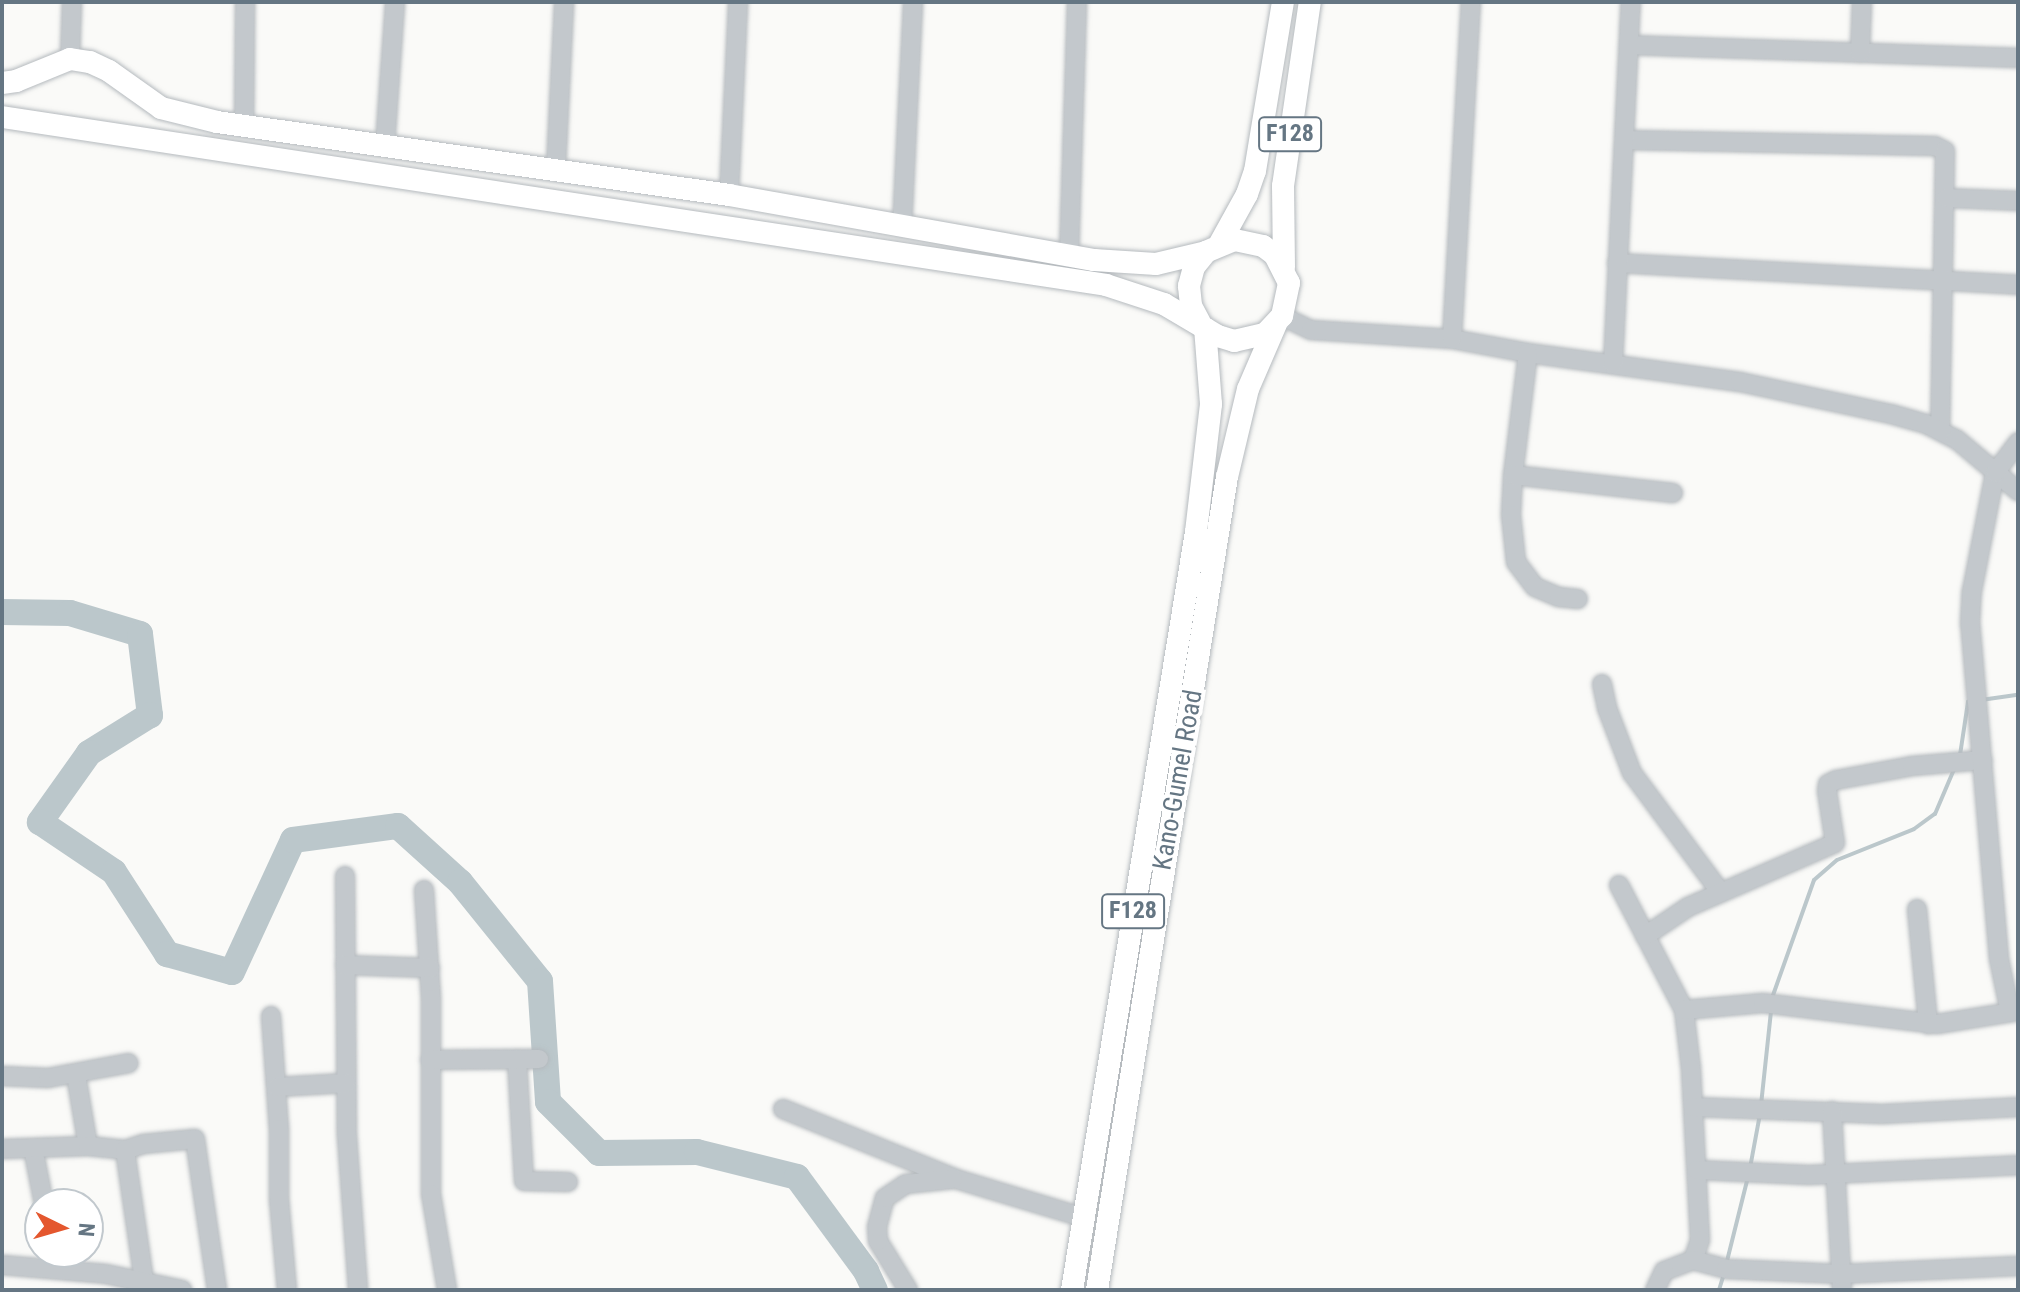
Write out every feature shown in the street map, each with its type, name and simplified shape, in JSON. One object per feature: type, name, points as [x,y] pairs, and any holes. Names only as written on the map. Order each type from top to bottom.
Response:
[{"type":"main road","name":"F128","points":[[1203,325],[1191,306],[1189,286],[1194,267],[1213,248],[1247,194],[1255,171],[1283,2]]},
{"type":"main road","name":"F128","points":[[1280,319],[1289,291],[1284,267],[1283,186],[1310,2]]},
{"type":"main road","points":[[2,83],[16,81],[70,59],[90,62],[109,71],[161,108],[244,127],[556,168],[729,195],[1069,256],[1156,264],[1249,241],[1263,246],[1284,267]]},
{"type":"main road","points":[[2,117],[1057,276],[1137,293],[1234,341],[1250,340],[1280,319]]},
{"type":"main road","name":"Kano-Gumel Road","points":[[1097,1290],[1233,449],[1248,389],[1280,319]]},
{"type":"main road","name":"Kano-Gumel Road","points":[[1072,1290],[1196,532],[1211,404],[1203,325]]},
{"type":"main road","points":[[1107,1063],[1131,1066]]},
{"type":"street","points":[[70,59],[72,2]]},
{"type":"street","points":[[244,127],[245,2]]},
{"type":"street","points":[[385,146],[395,2]]},
{"type":"street","points":[[556,168],[564,2]]},
{"type":"street","points":[[729,195],[738,2]]},
{"type":"street","points":[[902,228],[913,2]]},
{"type":"street","points":[[1069,256],[1077,2]]},
{"type":"street","points":[[1452,339],[1471,2]]},
{"type":"street","points":[[1613,364],[1631,2]]},
{"type":"street","points":[[1860,53],[1862,2]]},
{"type":"street","points":[[1629,45],[2018,58]]},
{"type":"street","points":[[1624,140],[1935,146],[1945,151],[1948,160],[1940,431]]},
{"type":"street","points":[[1947,198],[2018,201]]},
{"type":"street","points":[[1617,263],[2018,285]]},
{"type":"street","points":[[1280,319],[1311,330],[1452,339],[1528,353],[1740,382],[1891,414],[1956,439],[2018,491]]},
{"type":"street","points":[[1528,353],[1513,475],[1511,515],[1516,562],[1535,587],[1559,597],[1578,599]]},
{"type":"street","points":[[1684,1010],[1767,1004],[1928,1024],[2016,1012],[1999,959],[1968,761],[1978,708],[1970,656],[1970,613],[1995,473],[2018,442]]},
{"type":"street","points":[[1513,475],[1673,493]]},
{"type":"street","points":[[1602,684],[1607,708],[1632,773],[1721,893]]},
{"type":"street","points":[[1645,936],[1688,907],[1835,843],[1828,784],[1851,777],[1968,761]]},
{"type":"street","points":[[345,876],[350,1212],[358,1290]]},
{"type":"street","points":[[1619,885],[1684,1010],[1700,1240],[1693,1260]]},
{"type":"street","points":[[424,890],[430,968],[431,1194],[447,1290]]},
{"type":"street","points":[[1917,909],[1928,1024]]},
{"type":"street","points":[[345,965],[430,968]]},
{"type":"street","points":[[271,1016],[277,1087],[279,1199],[287,1290]]},
{"type":"street","points":[[517,1059],[524,1181],[529,1184],[568,1182]]},
{"type":"street","points":[[430,1060],[539,1059]]},
{"type":"street","points":[[2,1076],[48,1078],[129,1063]]},
{"type":"street","points":[[76,1075],[88,1146]]},
{"type":"street","points":[[277,1087],[346,1083]]},
{"type":"street","points":[[1693,1107],[1882,1114],[2018,1107]]},
{"type":"street","points":[[783,1109],[956,1179],[1082,1217]]},
{"type":"street","points":[[1832,1111],[1842,1282]]},
{"type":"street","points":[[2,1149],[88,1146],[125,1150],[143,1144],[193,1138],[197,1141],[217,1290]]},
{"type":"street","points":[[33,1148],[41,1188]]},
{"type":"street","points":[[125,1150],[144,1280]]},
{"type":"street","points":[[1697,1170],[1835,1173],[2018,1165]]},
{"type":"street","points":[[908,1290],[878,1241],[877,1227],[885,1198],[906,1184],[956,1179]]},
{"type":"street","points":[[1655,1290],[1664,1271],[1693,1260],[1722,1268],[1842,1282],[2018,1266]]},
{"type":"street","points":[[2,1265],[24,1263]]},
{"type":"street","points":[[89,1268],[182,1290]]},
{"type":"waterway","points":[[2,612],[70,613],[140,634],[150,715],[89,753],[40,822],[114,872],[167,954],[232,972],[293,840],[398,826],[460,882],[540,981],[548,1102],[599,1153],[697,1152],[797,1177],[866,1271],[875,1290]]},
{"type":"waterway","points":[[1981,700],[2018,695]]},
{"type":"waterway","points":[[1960,755],[1968,702],[1972,701]]},
{"type":"waterway","points":[[1772,998],[1814,880],[1837,860],[1914,829],[1935,814],[1955,767]]},
{"type":"waterway","points":[[1761,1105],[1771,1011]]},
{"type":"waterway","points":[[1750,1168],[1760,1114]]},
{"type":"waterway","points":[[1726,1265],[1748,1177]]},
{"type":"waterway","points":[[1719,1290],[1724,1274]]}]
